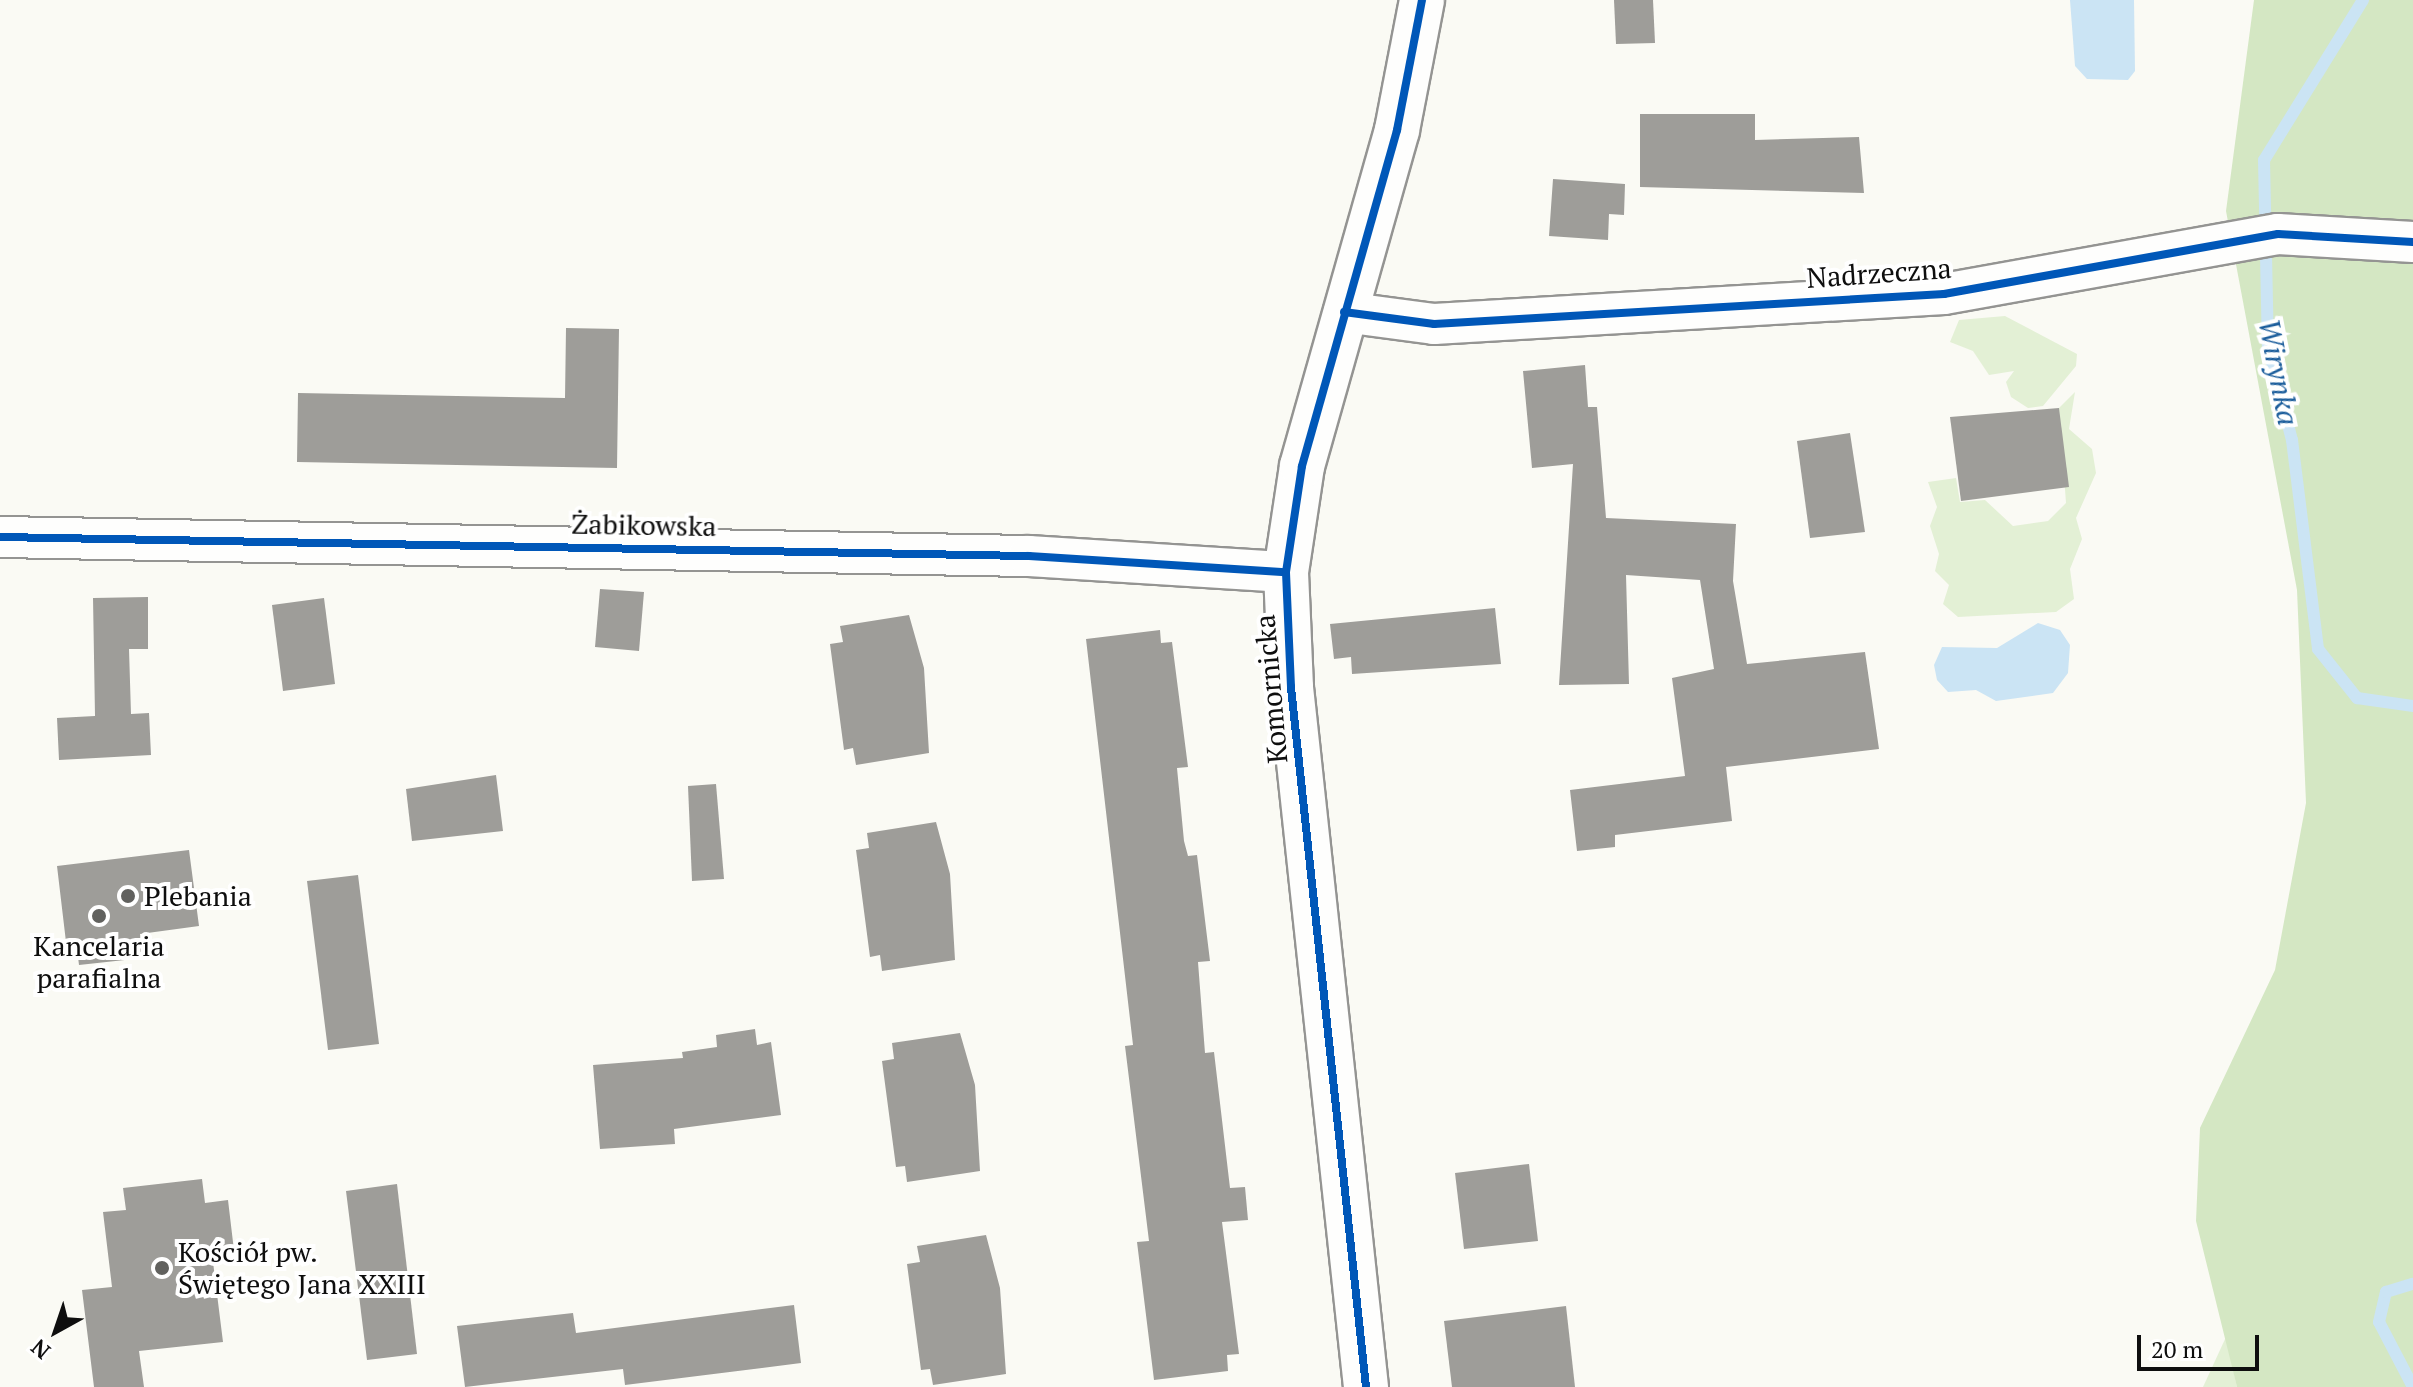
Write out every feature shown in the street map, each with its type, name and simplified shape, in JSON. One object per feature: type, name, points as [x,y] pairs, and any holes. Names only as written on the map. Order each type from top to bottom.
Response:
[{"type":"street","name":"Komornicka","points":[[1366,1387],[1291,687],[1286,572],[1302,466],[1405,96],[1422,0]]},
{"type":"street","name":"Nadrzeczna","points":[[1344,312],[1434,324],[1944,294],[2262,236],[2413,242]]},
{"type":"street","name":"Żabikowska","points":[[0,537],[1029,556],[1286,572]]},
{"type":"green space","points":[[2254,0],[2413,0],[2413,1387],[2237,1387],[2196,1221],[2200,1128],[2275,970],[2306,803],[2297,590],[2226,211]]},
{"type":"green space","points":[[2005,316],[2077,354],[2076,366],[2043,406],[2028,408],[2011,397],[2006,382],[2014,371],[1989,375],[1973,351],[1950,342],[1959,320]]},
{"type":"green space","points":[[2075,392],[2069,429],[2092,449],[2096,473],[2076,518],[2082,539],[2070,569],[2074,599],[2056,612],[1958,617],[1943,604],[1949,585],[1935,571],[1939,554],[1930,526],[1937,507],[1928,482],[1956,478],[1960,502],[1985,500],[2013,526],[2048,521],[2066,503],[2059,408]]},
{"type":"green space","points":[[2226,1337],[2237,1387],[2203,1387]]},
{"type":"water","points":[[2070,0],[2134,0],[2135,71],[2128,80],[2087,79],[2075,66]]},
{"type":"water","points":[[2038,623],[2060,630],[2070,645],[2068,673],[2053,693],[1996,701],[1976,690],[1948,692],[1937,680],[1934,665],[1942,647],[1997,648]]},
{"type":"building","points":[[1614,0],[1653,0],[1655,43],[1616,44]]},
{"type":"building","points":[[1640,114],[1755,114],[1755,140],[1859,137],[1864,193],[1640,187]]},
{"type":"building","points":[[1553,179],[1625,184],[1624,215],[1609,214],[1608,240],[1549,236]]},
{"type":"building","points":[[566,328],[619,329],[617,468],[297,462],[298,393],[565,398]]},
{"type":"building","points":[[1585,365],[1588,407],[1597,407],[1606,518],[1736,524],[1733,581],[1747,664],[1865,652],[1879,749],[1726,767],[1732,821],[1615,835],[1615,847],[1577,851],[1570,790],[1685,776],[1672,678],[1714,669],[1700,580],[1626,575],[1629,684],[1559,685],[1573,464],[1532,468],[1523,371]]},
{"type":"building","points":[[2059,408],[2069,487],[1961,501],[1950,417]]},
{"type":"building","points":[[1850,433],[1865,532],[1810,538],[1797,441]]},
{"type":"building","points":[[600,589],[644,592],[639,651],[595,647]]},
{"type":"building","points":[[148,597],[148,649],[129,649],[131,714],[149,713],[151,755],[59,760],[57,718],[95,716],[93,598]]},
{"type":"building","points":[[324,598],[335,684],[283,691],[272,605]]},
{"type":"building","points":[[1495,608],[1501,664],[1352,674],[1351,657],[1334,659],[1330,624]]},
{"type":"building","points":[[909,615],[924,668],[929,753],[856,765],[853,748],[844,750],[830,644],[843,642],[840,626]]},
{"type":"building","points":[[1160,630],[1161,643],[1172,642],[1188,767],[1177,768],[1184,841],[1188,856],[1197,855],[1210,961],[1198,962],[1205,1053],[1214,1052],[1230,1188],[1245,1187],[1248,1220],[1222,1222],[1239,1354],[1227,1355],[1228,1371],[1154,1380],[1137,1242],[1149,1241],[1125,1046],[1133,1045],[1086,639]]},
{"type":"building","points":[[496,775],[503,831],[412,841],[406,789]]},
{"type":"building","points":[[716,784],[724,879],[692,881],[688,786]]},
{"type":"building","points":[[936,822],[950,874],[955,960],[882,971],[880,955],[870,957],[856,850],[869,848],[867,833]]},
{"type":"building","name":"Plebania","points":[[189,850],[199,926],[140,934],[143,958],[79,965],[76,941],[66,942],[57,866]]},
{"type":"building","points":[[358,875],[379,1044],[328,1050],[307,881]]},
{"type":"building","points":[[755,1029],[757,1045],[771,1042],[781,1115],[674,1129],[675,1144],[600,1149],[593,1065],[683,1058],[682,1052],[717,1047],[716,1035]]},
{"type":"building","points":[[960,1033],[975,1085],[980,1171],[907,1182],[905,1166],[896,1167],[882,1061],[894,1059],[892,1043]]},
{"type":"building","points":[[1529,1164],[1538,1241],[1464,1249],[1455,1173]]},
{"type":"building","name":"Kościół pw. Świętego Jana XXIII","points":[[202,1179],[205,1203],[228,1200],[235,1259],[213,1262],[223,1342],[139,1351],[144,1387],[94,1387],[82,1290],[112,1287],[103,1212],[126,1210],[123,1188]]},
{"type":"building","points":[[397,1184],[417,1354],[367,1360],[346,1191]]},
{"type":"building","points":[[986,1235],[1000,1288],[1006,1374],[933,1385],[930,1369],[921,1370],[907,1264],[920,1262],[917,1246]]},
{"type":"building","points":[[794,1305],[801,1363],[625,1385],[623,1369],[465,1387],[457,1326],[573,1313],[576,1333]]},
{"type":"building","points":[[1566,1306],[1575,1387],[1452,1387],[1444,1321]]},
{"type":"waterway","name":"Wirynka","points":[[2363,0],[2264,160],[2268,348],[2292,440],[2318,649],[2357,698],[2413,706]]},
{"type":"waterway","name":"Wirynka","points":[[2413,1284],[2386,1292],[2379,1322],[2413,1387]]},
{"type":"cycle path","points":[[1366,1387],[1291,687],[1286,572],[1302,466],[1397,130],[1422,0]]},
{"type":"cycle path","points":[[1344,312],[1434,324],[1944,294],[2278,234],[2413,242]]},
{"type":"cycle path","points":[[0,537],[1029,556],[1286,572]]},
{"type":"place","name":"Plebania","points":[[128,896]]},
{"type":"place","name":"Kancelaria parafialna","points":[[99,916]]},
{"type":"place","name":"Kościół pw. Świętego Jana XXIII","points":[[162,1268]]}]
